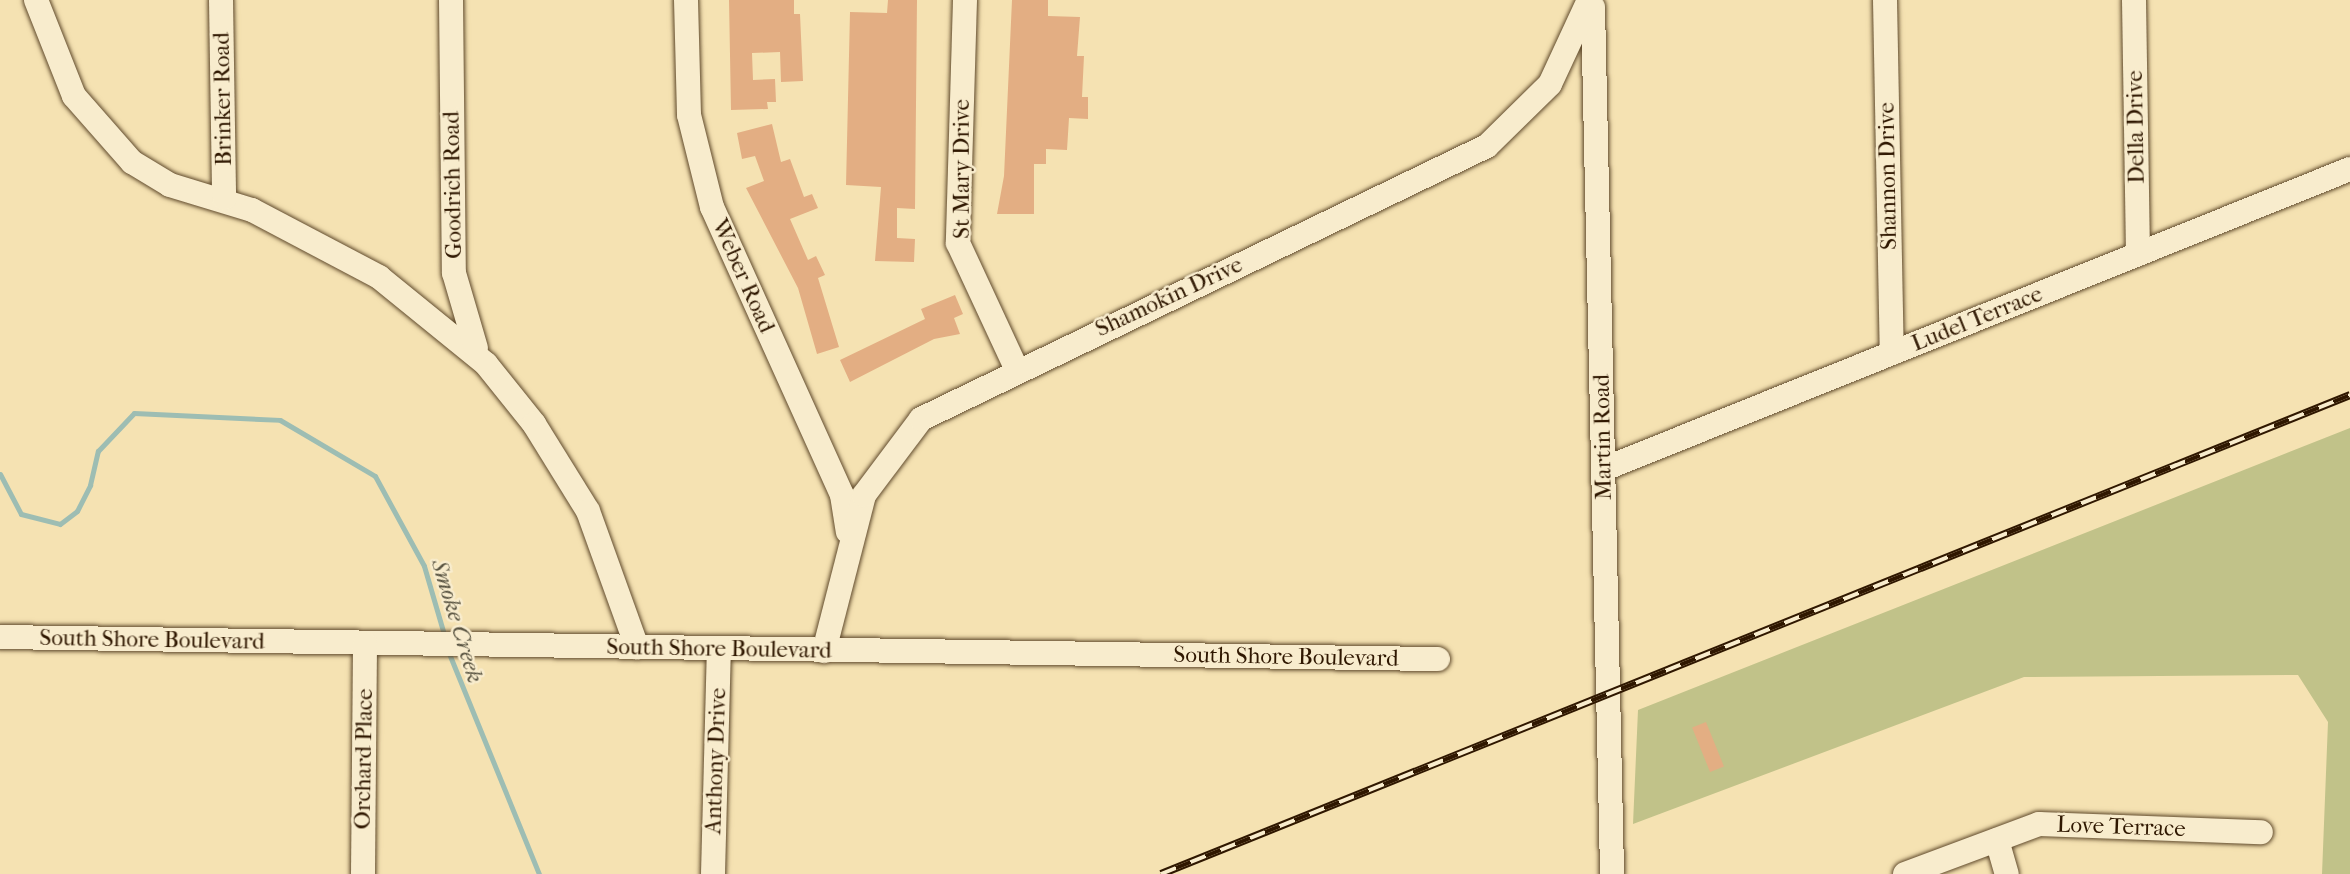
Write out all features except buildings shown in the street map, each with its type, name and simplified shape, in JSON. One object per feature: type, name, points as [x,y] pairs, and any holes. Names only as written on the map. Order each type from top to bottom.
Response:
[{"type":"street","points":[[36,0],[74,96],[106,138],[170,185],[224,198],[379,277],[486,364],[534,424],[588,511],[637,647]]},
{"type":"street","name":"Brinker Road","points":[[221,0],[224,198]]},
{"type":"street","name":"Goodrich Road","points":[[451,0],[454,273],[462,315],[486,364]]},
{"type":"street","name":"Weber Road","points":[[686,0],[689,116],[712,207],[842,495],[848,540]]},
{"type":"street","name":"St Mary Drive","points":[[965,0],[958,243],[1016,368]]},
{"type":"street","name":"Shamokin Drive","points":[[824,652],[848,540],[864,495],[900,439],[944,402],[1487,146],[1550,84],[1591,0]]},
{"type":"street","name":"Martin Road","points":[[1591,0],[1612,874]]},
{"type":"street","name":"Shannon Drive","points":[[1885,0],[1892,352]]},
{"type":"street","name":"Della Drive","points":[[2134,0],[2138,254]]},
{"type":"street","name":"Ludel Terrace","points":[[1604,469],[2350,169]]},
{"type":"street","name":"South Shore Boulevard","points":[[0,637],[824,652],[1438,659]]},
{"type":"street","name":"Orchard Place","points":[[363,874],[365,644]]},
{"type":"street","name":"Anthony Drive","points":[[713,874],[719,649]]},
{"type":"street","name":"Love Terrace","points":[[1905,874],[2039,824],[2261,832]]},
{"type":"street","points":[[1997,840],[2007,874]]},
{"type":"green space","points":[[2350,428],[2350,874],[2322,874],[2328,722],[2298,675],[2024,677],[1633,824],[1638,710]]},
{"type":"waterway","name":"Smoke Creek","points":[[0,474],[21,514],[60,524],[77,511],[90,485],[98,451],[134,413],[280,420],[375,476],[424,566],[445,638]]},
{"type":"waterway","name":"Smoke Creek","points":[[448,651],[539,874]]},
{"type":"railway","points":[[1161,874],[2350,395]]}]
